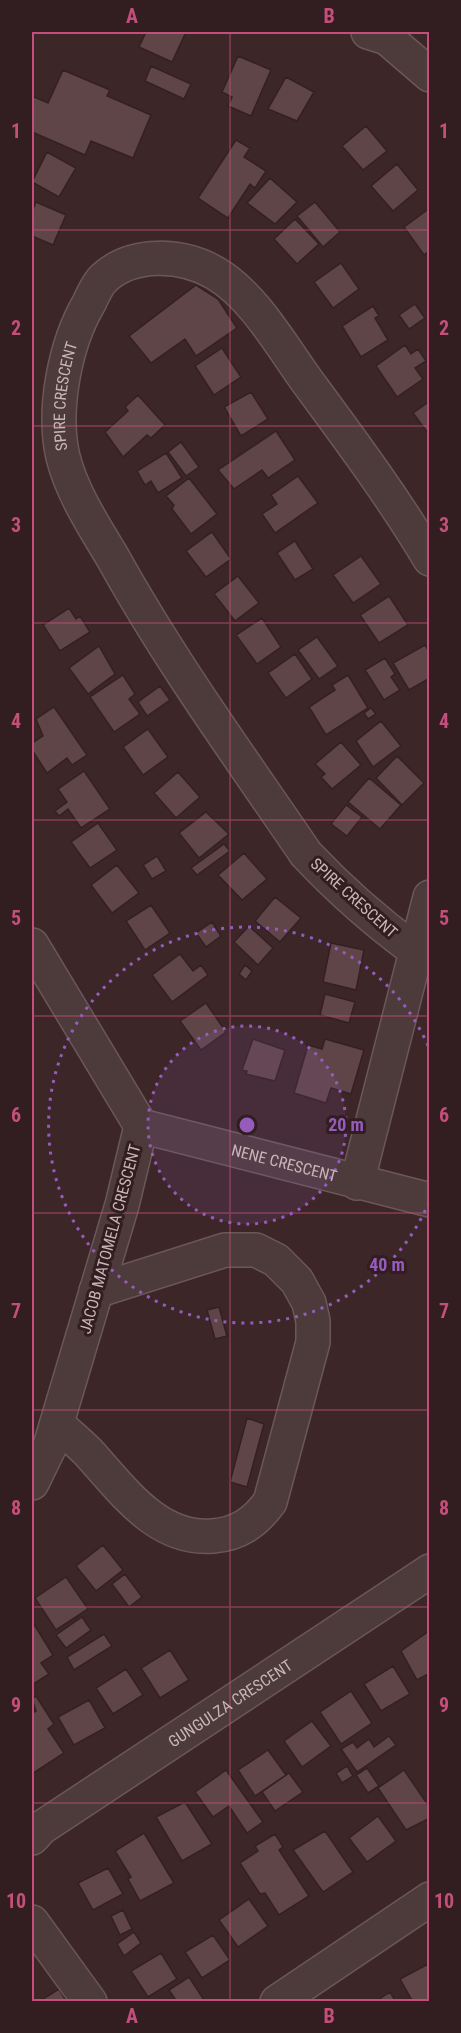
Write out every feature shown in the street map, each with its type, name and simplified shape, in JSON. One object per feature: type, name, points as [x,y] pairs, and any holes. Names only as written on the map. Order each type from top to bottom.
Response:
[{"type":"street","points":[[382,34],[429,75]]},
{"type":"street","name":"SPIRE CRESCENT","points":[[416,951],[381,926],[336,886],[306,854],[129,588],[76,493],[63,459],[57,427],[68,357],[78,321],[101,280],[123,264],[156,257],[187,262],[215,273],[253,306],[347,436],[429,558]]},
{"type":"street","name":"SPIRE CRESCENT","points":[[357,1183],[429,897]]},
{"type":"street","name":"JACOB MATOMELA CRESCENT","points":[[32,945],[141,1126],[57,1424],[50,1446],[32,1483]]},
{"type":"street","name":"NENE CRESCENT","points":[[141,1126],[429,1200]]},
{"type":"street","points":[[57,1424],[153,1520],[175,1531],[197,1538],[224,1535],[245,1528],[270,1502],[313,1342],[313,1321],[309,1303],[297,1281],[276,1260],[256,1250],[225,1250],[96,1291]]},
{"type":"street","name":"GUNGULZA CRESCENT","points":[[32,1838],[41,1828],[429,1571]]},
{"type":"street","points":[[277,2001],[429,1899]]},
{"type":"street","points":[[32,1922],[90,2001]]},
{"type":"building","points":[[146,32],[186,32],[172,62],[139,47]]},
{"type":"building","points":[[238,56],[271,70],[251,116],[228,106],[232,97],[222,92]]},
{"type":"building","points":[[151,66],[191,84],[184,99],[145,81]]},
{"type":"building","points":[[63,70],[110,90],[107,96],[151,115],[133,158],[91,141],[85,155],[32,132],[32,96],[48,103]]},
{"type":"building","points":[[286,77],[314,92],[297,121],[268,109]]},
{"type":"building","points":[[366,126],[387,151],[363,170],[342,146]]},
{"type":"building","points":[[236,140],[250,148],[244,157],[266,171],[255,188],[250,184],[228,218],[198,198]]},
{"type":"building","points":[[47,152],[76,168],[59,197],[32,182]]},
{"type":"building","points":[[397,164],[418,190],[393,211],[371,186]]},
{"type":"building","points":[[270,178],[297,202],[275,224],[247,203]]},
{"type":"building","points":[[36,202],[66,215],[53,245],[32,236],[32,212]]},
{"type":"building","points":[[315,202],[340,232],[323,247],[297,216]]},
{"type":"building","points":[[430,208],[430,250],[424,255],[404,227]]},
{"type":"building","points":[[295,219],[319,244],[297,264],[274,239]]},
{"type":"building","points":[[341,263],[359,289],[333,308],[314,282]]},
{"type":"building","points":[[196,285],[218,299],[237,328],[196,356],[185,339],[151,363],[129,336]]},
{"type":"building","points":[[415,304],[425,318],[409,329],[399,315]]},
{"type":"building","points":[[373,306],[379,316],[375,318],[388,340],[361,357],[342,326]]},
{"type":"building","points":[[405,345],[411,354],[418,349],[426,361],[415,368],[423,379],[397,397],[376,366]]},
{"type":"building","points":[[222,348],[241,377],[214,395],[195,366]]},
{"type":"building","points":[[251,392],[268,419],[241,436],[224,407]]},
{"type":"building","points":[[138,395],[165,425],[151,438],[147,435],[123,457],[105,432],[128,411],[125,407]]},
{"type":"building","points":[[430,401],[430,436],[413,413]]},
{"type":"building","points":[[276,431],[295,460],[268,478],[262,470],[234,489],[218,470]]},
{"type":"building","points":[[181,442],[199,467],[186,476],[168,452]]},
{"type":"building","points":[[166,453],[182,478],[158,493],[151,481],[145,485],[137,471]]},
{"type":"building","points":[[298,476],[318,503],[275,533],[262,514],[277,504],[271,495]]},
{"type":"building","points":[[189,478],[217,514],[191,534],[172,509],[174,505],[166,496]]},
{"type":"building","points":[[212,532],[231,559],[206,577],[186,551]]},
{"type":"building","points":[[295,541],[313,569],[295,580],[277,553]]},
{"type":"building","points":[[361,556],[381,584],[353,603],[333,575]]},
{"type":"building","points":[[238,576],[259,603],[235,621],[214,594]]},
{"type":"building","points":[[389,596],[408,625],[379,643],[360,615]]},
{"type":"building","points":[[69,608],[76,619],[80,616],[90,632],[60,651],[43,625]]},
{"type":"building","points":[[262,618],[281,647],[257,664],[236,635]]},
{"type":"building","points":[[317,637],[338,666],[319,679],[298,650]]},
{"type":"building","points":[[425,645],[430,653],[430,678],[409,690],[393,663]]},
{"type":"building","points":[[99,646],[115,674],[88,694],[69,668]]},
{"type":"building","points":[[295,654],[312,679],[286,698],[268,673]]},
{"type":"building","points":[[385,658],[395,674],[391,677],[400,690],[384,700],[365,670]]},
{"type":"building","points":[[123,675],[135,694],[129,699],[140,714],[114,732],[90,697]]},
{"type":"building","points":[[348,675],[368,708],[326,735],[309,707],[335,690],[332,685]]},
{"type":"building","points":[[160,686],[170,700],[147,716],[138,702]]},
{"type":"building","points":[[54,707],[87,755],[72,765],[67,758],[47,773],[32,750],[32,743],[43,736],[36,719]]},
{"type":"building","points":[[371,708],[376,714],[368,719],[364,713]]},
{"type":"building","points":[[381,721],[401,746],[373,767],[356,741]]},
{"type":"building","points":[[148,729],[168,757],[143,775],[123,747]]},
{"type":"building","points":[[341,742],[361,765],[332,789],[321,777],[325,774],[315,764]]},
{"type":"building","points":[[397,756],[424,783],[402,805],[376,778]]},
{"type":"building","points":[[84,771],[110,809],[81,828],[68,809],[59,816],[55,811],[67,802],[58,789]]},
{"type":"building","points":[[178,772],[200,797],[176,818],[154,793]]},
{"type":"building","points":[[369,778],[401,805],[380,829],[348,802]]},
{"type":"building","points":[[346,805],[362,817],[347,836],[331,824]]},
{"type":"building","points":[[206,812],[229,834],[199,858],[179,833]]},
{"type":"building","points":[[98,823],[117,850],[90,868],[71,842]]},
{"type":"building","points":[[224,844],[230,851],[197,875],[191,868]]},
{"type":"building","points":[[244,853],[267,879],[242,900],[218,875]]},
{"type":"building","points":[[157,856],[166,871],[152,879],[143,865]]},
{"type":"building","points":[[117,865],[139,893],[112,913],[91,885]]},
{"type":"building","points":[[275,897],[301,918],[280,942],[255,921]]},
{"type":"building","points":[[151,905],[170,933],[145,950],[126,921]]},
{"type":"building","points":[[212,922],[221,936],[206,947],[196,933]]},
{"type":"building","points":[[249,926],[273,948],[258,965],[234,942]]},
{"type":"building","points":[[331,943],[364,950],[356,990],[323,982]]},
{"type":"building","points":[[180,954],[193,971],[201,965],[208,975],[172,1002],[152,975]]},
{"type":"building","points":[[245,965],[252,971],[246,980],[239,974]]},
{"type":"building","points":[[325,994],[355,1002],[349,1023],[320,1015]]},
{"type":"building","points":[[206,1003],[226,1032],[201,1050],[180,1021]]},
{"type":"building","points":[[253,1039],[285,1050],[275,1081],[246,1074],[247,1071],[242,1070]]},
{"type":"building","points":[[325,1039],[364,1050],[351,1094],[331,1088],[326,1103],[294,1093],[308,1045],[322,1049]]},
{"type":"building","points":[[219,1307],[227,1336],[215,1339],[207,1310]]},
{"type":"building","points":[[247,1418],[264,1424],[247,1487],[230,1482]]},
{"type":"building","points":[[103,1545],[123,1570],[96,1591],[76,1566]]},
{"type":"building","points":[[125,1574],[142,1597],[129,1607],[112,1584]]},
{"type":"building","points":[[66,1577],[88,1609],[56,1630],[35,1598]]},
{"type":"building","points":[[82,1617],[91,1630],[66,1648],[56,1635]]},
{"type":"building","points":[[32,1621],[53,1655],[41,1663],[49,1674],[32,1685]]},
{"type":"building","points":[[429,1631],[430,1673],[417,1680],[401,1651]]},
{"type":"building","points":[[104,1634],[112,1646],[74,1670],[67,1657]]},
{"type":"building","points":[[170,1650],[189,1680],[160,1698],[141,1668]]},
{"type":"building","points":[[393,1666],[410,1694],[381,1711],[364,1684]]},
{"type":"building","points":[[126,1669],[143,1695],[113,1714],[96,1688]]},
{"type":"building","points":[[351,1691],[372,1723],[341,1744],[320,1712]]},
{"type":"building","points":[[36,1696],[54,1724],[48,1729],[64,1753],[32,1774],[32,1713],[36,1711],[32,1699]]},
{"type":"building","points":[[89,1700],[105,1728],[74,1745],[58,1717]]},
{"type":"building","points":[[312,1721],[331,1746],[302,1767],[284,1741]]},
{"type":"building","points":[[389,1736],[396,1745],[357,1772],[341,1749],[353,1742],[357,1748],[369,1739],[374,1747]]},
{"type":"building","points":[[268,1750],[286,1775],[255,1796],[238,1770]]},
{"type":"building","points":[[347,1766],[353,1776],[342,1783],[336,1773]]},
{"type":"building","points":[[367,1768],[379,1786],[368,1793],[356,1775]]},
{"type":"building","points":[[226,1770],[263,1822],[247,1833],[229,1806],[213,1817],[195,1792]]},
{"type":"building","points":[[404,1770],[430,1808],[430,1818],[406,1830],[378,1788]]},
{"type":"building","points":[[289,1773],[303,1792],[275,1811],[262,1792]]},
{"type":"building","points":[[185,1802],[212,1844],[182,1861],[156,1817]]},
{"type":"building","points":[[378,1816],[396,1841],[367,1862],[349,1838]]},
{"type":"building","points":[[325,1831],[353,1872],[323,1892],[293,1850]]},
{"type":"building","points":[[144,1833],[174,1883],[140,1901],[128,1879],[131,1877],[115,1851]]},
{"type":"building","points":[[275,1834],[283,1847],[279,1850],[309,1896],[279,1915],[265,1893],[260,1894],[240,1863],[258,1851],[255,1846]]},
{"type":"building","points":[[108,1868],[123,1894],[93,1910],[78,1883]]},
{"type":"building","points":[[249,1899],[268,1926],[238,1947],[219,1920]]},
{"type":"building","points":[[123,1910],[132,1929],[120,1935],[111,1916]]},
{"type":"building","points":[[134,1932],[141,1943],[124,1956],[117,1944]]},
{"type":"building","points":[[213,1935],[230,1960],[202,1978],[185,1952]]},
{"type":"building","points":[[161,1953],[177,1979],[148,1997],[131,1971]]},
{"type":"building","points":[[430,1963],[430,2002],[413,2002],[400,1979]]},
{"type":"building","points":[[189,1977],[204,2000],[177,2002],[169,1990]]},
{"type":"building","points":[[59,1989],[67,2002],[38,2002]]},
{"type":"building","points":[[390,1992],[396,2002],[375,2002]]}]
